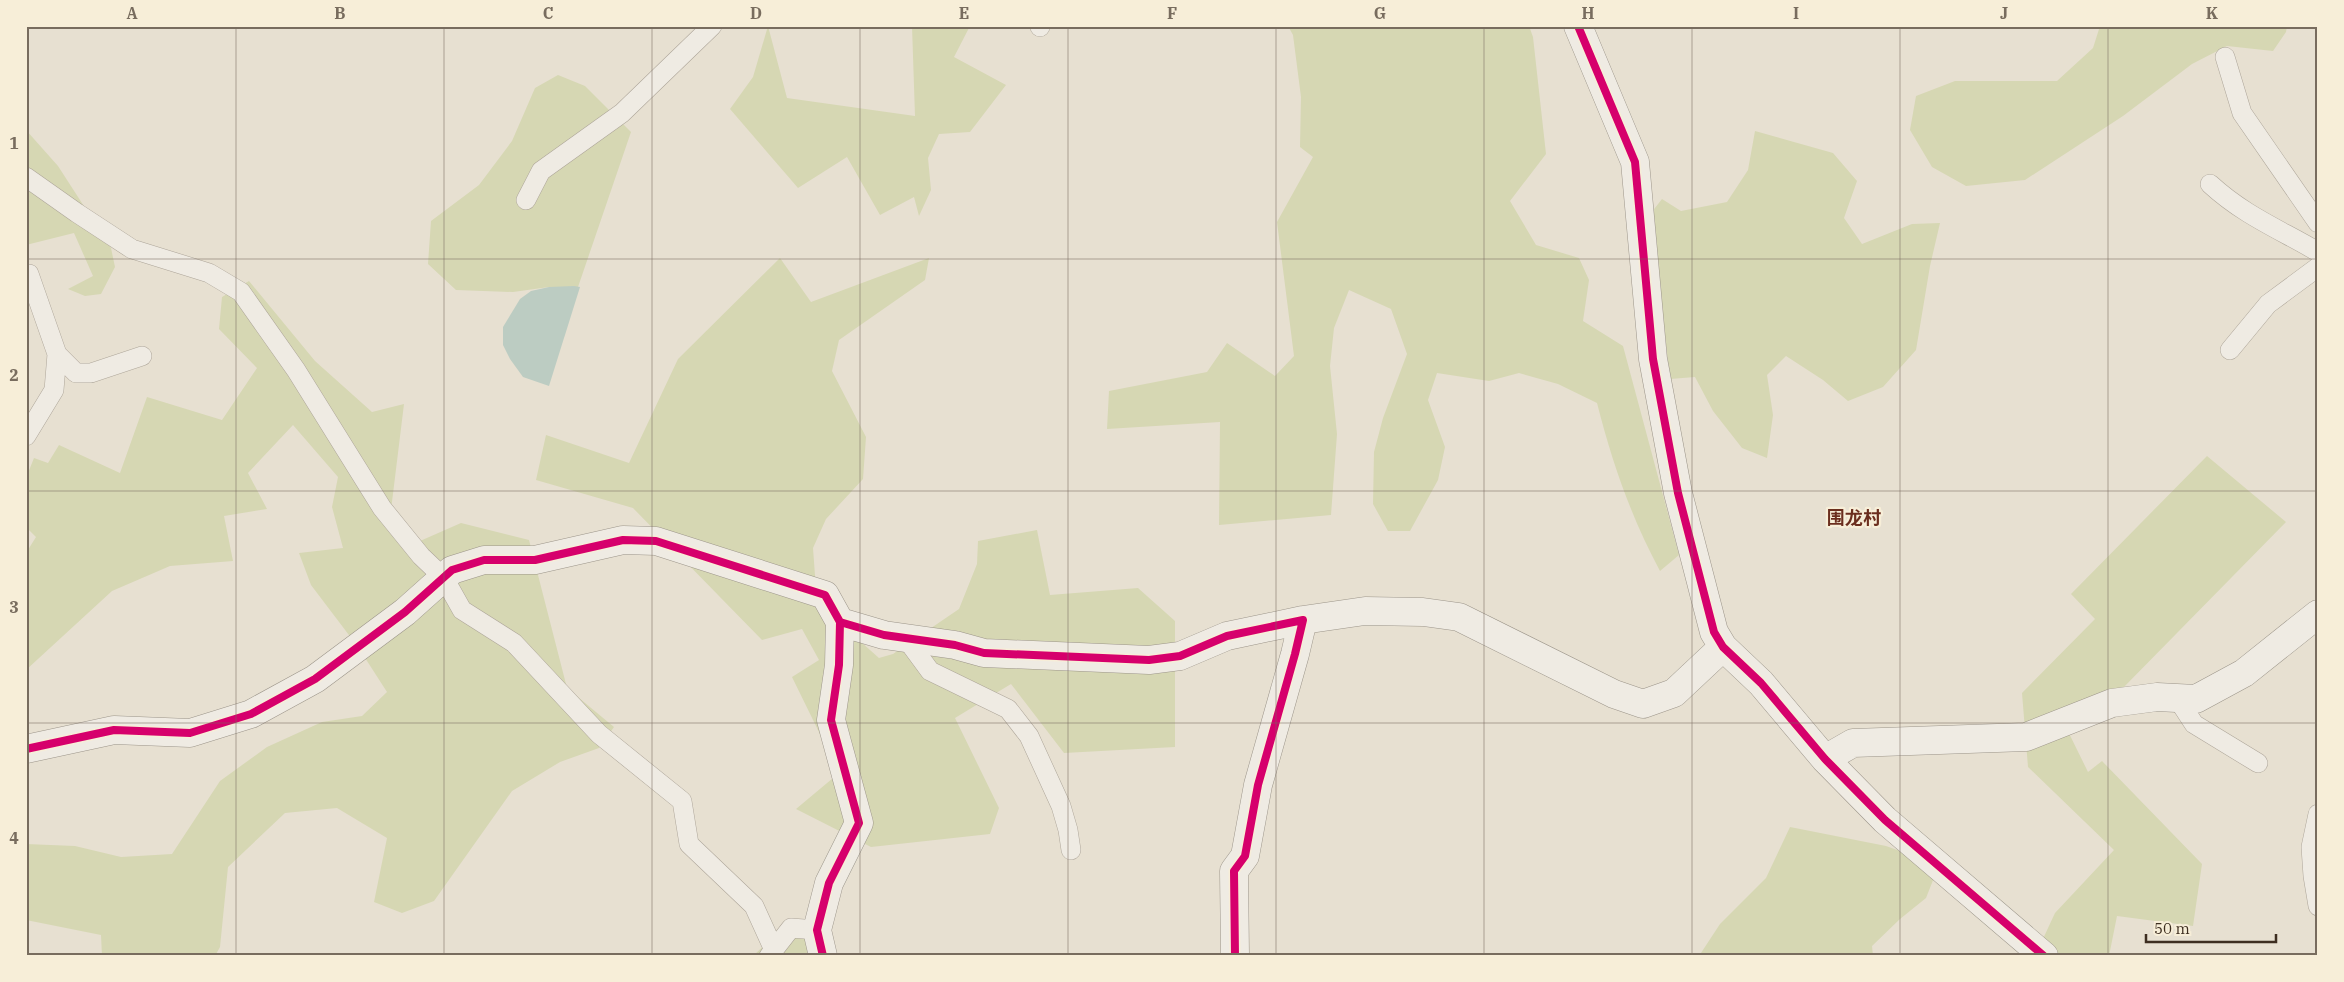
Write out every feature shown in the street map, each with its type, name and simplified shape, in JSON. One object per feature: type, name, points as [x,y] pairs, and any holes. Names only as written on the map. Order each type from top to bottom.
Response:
[{"type":"street","points":[[526,200],[541,171],[622,113],[712,26]]},
{"type":"street","points":[[1578,26],[1635,162],[1653,359],[1678,493],[1714,632],[1723,647],[1761,682],[1825,760],[1885,820],[2044,956]]},
{"type":"street","points":[[2225,57],[2242,113],[2318,223]]},
{"type":"street","points":[[26,177],[77,214],[132,249],[209,273],[241,292],[296,370],[382,508],[421,556],[448,574],[462,610],[514,643],[599,734],[682,800],[689,844],[754,906],[772,953]]},
{"type":"street","points":[[2210,184],[2231,203],[2246,213],[2318,252]]},
{"type":"street","points":[[2230,350],[2268,304],[2318,267]]},
{"type":"street","points":[[26,274],[29,274],[57,354],[54,390],[26,436]]},
{"type":"street","points":[[57,354],[76,373],[91,373],[142,356]]},
{"type":"street","points":[[26,748],[114,730],[190,733],[251,714],[315,679],[405,612],[448,574],[484,560],[535,560],[623,540],[656,541],[824,595],[840,622],[839,665],[831,720],[859,823],[829,884],[820,943],[791,928],[772,953]]},
{"type":"street","points":[[840,622],[884,635],[955,645],[984,653],[1149,660],[1180,656],[1227,636],[1303,620],[1366,611],[1424,612],[1459,617],[1614,694],[1643,704],[1674,693],[1723,647]]},
{"type":"street","points":[[1825,760],[1853,743],[2026,737],[2112,703],[2157,697],[2196,699],[2244,673],[2318,614]]},
{"type":"street","points":[[1235,956],[1234,871],[1245,856],[1258,785],[1303,620]]},
{"type":"street","points":[[905,638],[930,671],[1008,709],[1029,736],[1057,798],[1068,830],[1071,850]]},
{"type":"street","points":[[2177,698],[2194,724],[2258,763]]},
{"type":"street","points":[[2318,814],[2311,847],[2318,906]]},
{"type":"green space","points":[[768,26],[787,98],[915,116],[912,26],[970,26],[954,57],[1006,85],[970,132],[939,134],[928,158],[931,190],[919,216],[914,197],[880,215],[847,157],[798,188],[730,109],[753,77]]},
{"type":"green space","points":[[1288,26],[1529,26],[1533,37],[1546,154],[1510,201],[1536,245],[1579,258],[1589,280],[1583,321],[1623,346],[1679,555],[1660,571],[1623,489],[1597,403],[1558,384],[1519,373],[1489,381],[1437,373],[1428,400],[1445,447],[1438,480],[1410,531],[1388,531],[1373,504],[1374,452],[1383,418],[1407,354],[1391,309],[1349,290],[1334,328],[1330,366],[1337,434],[1331,515],[1219,525],[1220,422],[1107,429],[1109,391],[1207,372],[1227,343],[1275,376],[1294,356],[1277,222],[1313,157],[1300,147],[1301,97],[1293,35]]},
{"type":"green space","points":[[2100,26],[2287,26],[2286,32],[2273,51],[2227,46],[2192,64],[2123,116],[2025,180],[1966,186],[1932,167],[1910,130],[1916,96],[1955,81],[2057,81],[2093,48]]},
{"type":"green space","points":[[558,75],[585,86],[631,132],[578,287],[549,287],[513,292],[456,290],[428,264],[431,221],[479,185],[512,141],[535,88]]},
{"type":"green space","points":[[26,130],[58,166],[111,248],[115,267],[101,294],[85,296],[68,289],[93,276],[74,233],[26,245]]},
{"type":"green space","points":[[1755,131],[1833,153],[1857,181],[1844,218],[1862,244],[1912,224],[1940,223],[1930,266],[1916,350],[1883,387],[1848,401],[1823,380],[1786,356],[1767,375],[1773,415],[1767,458],[1742,448],[1713,411],[1695,377],[1670,379],[1651,213],[1662,199],[1681,211],[1727,202],[1748,170]]},
{"type":"green space","points":[[780,258],[811,302],[929,258],[925,280],[839,340],[832,371],[866,437],[863,479],[826,519],[813,548],[817,603],[879,658],[893,654],[959,609],[977,564],[978,541],[1037,530],[1050,595],[1138,588],[1175,621],[1175,747],[1064,753],[1011,684],[955,718],[999,808],[990,834],[871,847],[796,809],[839,773],[792,677],[819,660],[802,629],[762,640],[633,508],[536,480],[546,435],[629,463],[678,359]]},
{"type":"green space","points":[[249,281],[315,361],[372,412],[404,404],[391,510],[420,541],[461,523],[529,540],[567,688],[614,727],[599,748],[560,762],[512,791],[434,901],[402,913],[374,902],[387,838],[337,808],[285,813],[228,867],[220,947],[215,956],[102,956],[101,935],[26,920],[26,844],[75,846],[121,857],[172,854],[220,781],[267,747],[322,722],[362,716],[387,692],[358,647],[311,585],[299,553],[343,548],[332,507],[338,477],[293,425],[248,473],[267,509],[224,516],[233,561],[170,566],[112,591],[26,670],[26,553],[36,537],[26,527],[26,478],[34,458],[48,463],[59,445],[120,473],[147,397],[222,420],[257,368],[219,329],[222,297]]},
{"type":"green space","points":[[2207,456],[2286,522],[2122,689],[2058,711],[2088,772],[2102,761],[2202,864],[2193,926],[2117,916],[2109,956],[2035,956],[2055,913],[2114,850],[2028,767],[2022,693],[2095,619],[2071,594]]},
{"type":"green space","points":[[1790,827],[1886,846],[1939,865],[1926,898],[1900,919],[1872,946],[1873,956],[1699,956],[1720,924],[1766,878]]},
{"type":"green space","points":[[792,919],[832,956],[753,956]]},
{"type":"shaded area","points":[[549,287],[580,287],[549,386],[523,377],[503,345],[503,327],[520,299],[531,291]]},
{"type":"cycle path","points":[[1578,26],[1635,162],[1653,359],[1678,493],[1714,632],[1723,647],[1761,683],[1825,759],[1885,820],[2044,956]]},
{"type":"cycle path","points":[[26,749],[114,730],[190,733],[251,714],[315,679],[405,612],[452,570],[484,560],[535,560],[623,540],[656,541],[825,595],[840,622],[839,665],[831,720],[859,823],[829,883],[817,930],[823,956]]},
{"type":"cycle path","points":[[840,622],[884,635],[955,645],[984,653],[1149,660],[1180,656],[1227,636],[1303,620],[1258,785],[1245,856],[1234,871],[1235,956]]},
{"type":"district","name":"围龙村","points":[[1854,517]]}]
